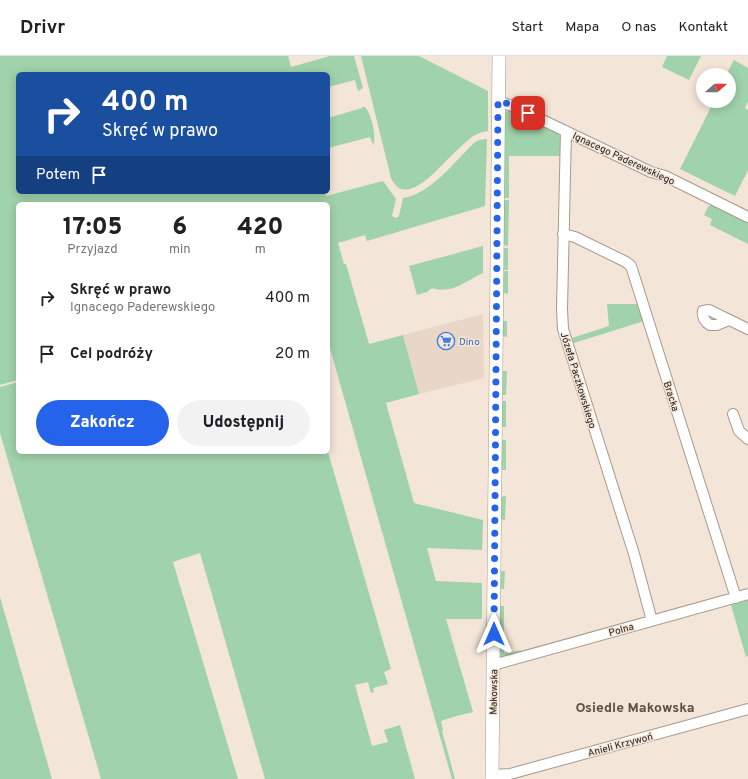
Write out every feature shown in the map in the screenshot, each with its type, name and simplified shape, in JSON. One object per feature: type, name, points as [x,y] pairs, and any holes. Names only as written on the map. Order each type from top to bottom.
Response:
[{"type":"street","name":"Makowska","points":[[492,777],[498,56]]},
{"type":"street","name":"Ignacego Paderewskiego","points":[[498,101],[515,106],[651,172],[665,176],[748,217]]},
{"type":"street","name":"Józefa Paczkowskiego","points":[[566,131],[563,234],[563,329],[634,554],[652,621]]},
{"type":"street","name":"Bracka","points":[[563,234],[575,237],[626,262],[631,266],[736,598]]},
{"type":"street","points":[[729,320],[748,329]]},
{"type":"street","points":[[733,414],[739,431],[748,439]]},
{"type":"street","name":"Polna","points":[[494,665],[748,594]]},
{"type":"street","name":"Anieli Krzywoń","points":[[492,777],[510,774],[748,709]]},
{"type":"shaded area","points":[[483,314],[484,378],[419,394],[403,335]]},
{"type":"green space","points":[[0,56],[288,56],[291,67],[330,56],[354,56],[363,88],[358,91],[355,80],[330,86],[330,72],[16,72],[16,194],[325,194],[326,196],[383,181],[396,199],[392,216],[396,218],[399,216],[403,198],[413,195],[432,184],[442,176],[474,143],[479,140],[487,139],[485,206],[367,241],[365,235],[338,243],[344,264],[346,264],[369,344],[403,335],[419,394],[386,403],[414,503],[483,520],[482,550],[427,548],[436,581],[482,583],[482,619],[446,619],[473,712],[441,721],[442,731],[455,779],[452,779],[330,348],[330,202],[16,202],[16,381],[0,385]]},
{"type":"green space","points":[[361,56],[419,56],[488,91],[488,131],[473,136],[433,174],[418,185],[411,189],[403,189],[397,186],[391,178]]},
{"type":"green space","points":[[667,56],[701,56],[689,80],[662,67]]},
{"type":"green space","points":[[734,60],[748,68],[748,101],[745,108],[748,110],[748,170],[735,196],[680,169],[710,108],[736,108],[736,68],[730,68]]},
{"type":"green space","points":[[365,107],[371,119],[374,131],[373,145],[370,137],[330,147],[330,117]]},
{"type":"green space","points":[[510,109],[557,130],[561,139],[561,156],[509,156],[509,198],[503,198],[505,113]]},
{"type":"green space","points":[[503,200],[509,200],[508,246],[503,245]]},
{"type":"green space","points":[[713,203],[748,220],[748,244],[710,225],[712,219],[704,215],[708,207]]},
{"type":"green space","points":[[483,246],[483,273],[453,288],[439,290],[432,288],[427,292],[417,295],[409,266]]},
{"type":"green space","points":[[508,248],[508,270],[503,270],[503,249]]},
{"type":"green space","points":[[503,271],[508,271],[508,294],[502,292]]},
{"type":"green space","points":[[607,304],[639,304],[644,321],[574,343],[572,338],[609,326]]},
{"type":"green space","points":[[503,321],[507,321],[507,337],[502,336]]},
{"type":"green space","points":[[502,371],[507,371],[506,395],[502,395]]},
{"type":"green space","points":[[16,383],[16,454],[329,454],[391,669],[384,672],[388,684],[373,688],[374,692],[371,693],[368,682],[355,685],[372,746],[388,742],[384,730],[400,725],[415,779],[265,779],[200,553],[173,562],[238,779],[101,779],[0,433],[0,387]]},
{"type":"green space","points":[[501,401],[506,401],[506,427],[501,427]]},
{"type":"green space","points":[[501,440],[506,440],[506,470],[501,470]]},
{"type":"green space","points":[[506,496],[505,520],[500,519],[500,497]]},
{"type":"green space","points":[[500,571],[505,571],[504,589],[500,589]]},
{"type":"green space","points":[[0,597],[52,779],[0,779]]},
{"type":"green space","points":[[748,600],[748,656],[746,657],[731,605]]},
{"type":"green space","points":[[500,606],[504,606],[504,653],[521,650],[517,655],[502,658],[500,657]]},
{"type":"place","name":"Dino","points":[[446,341]]},
{"type":"district","name":"Osiedle Makowska","points":[[635,707]]},
{"type":"route","points":[[494,634],[498,101],[505,102],[528,113]]}]
